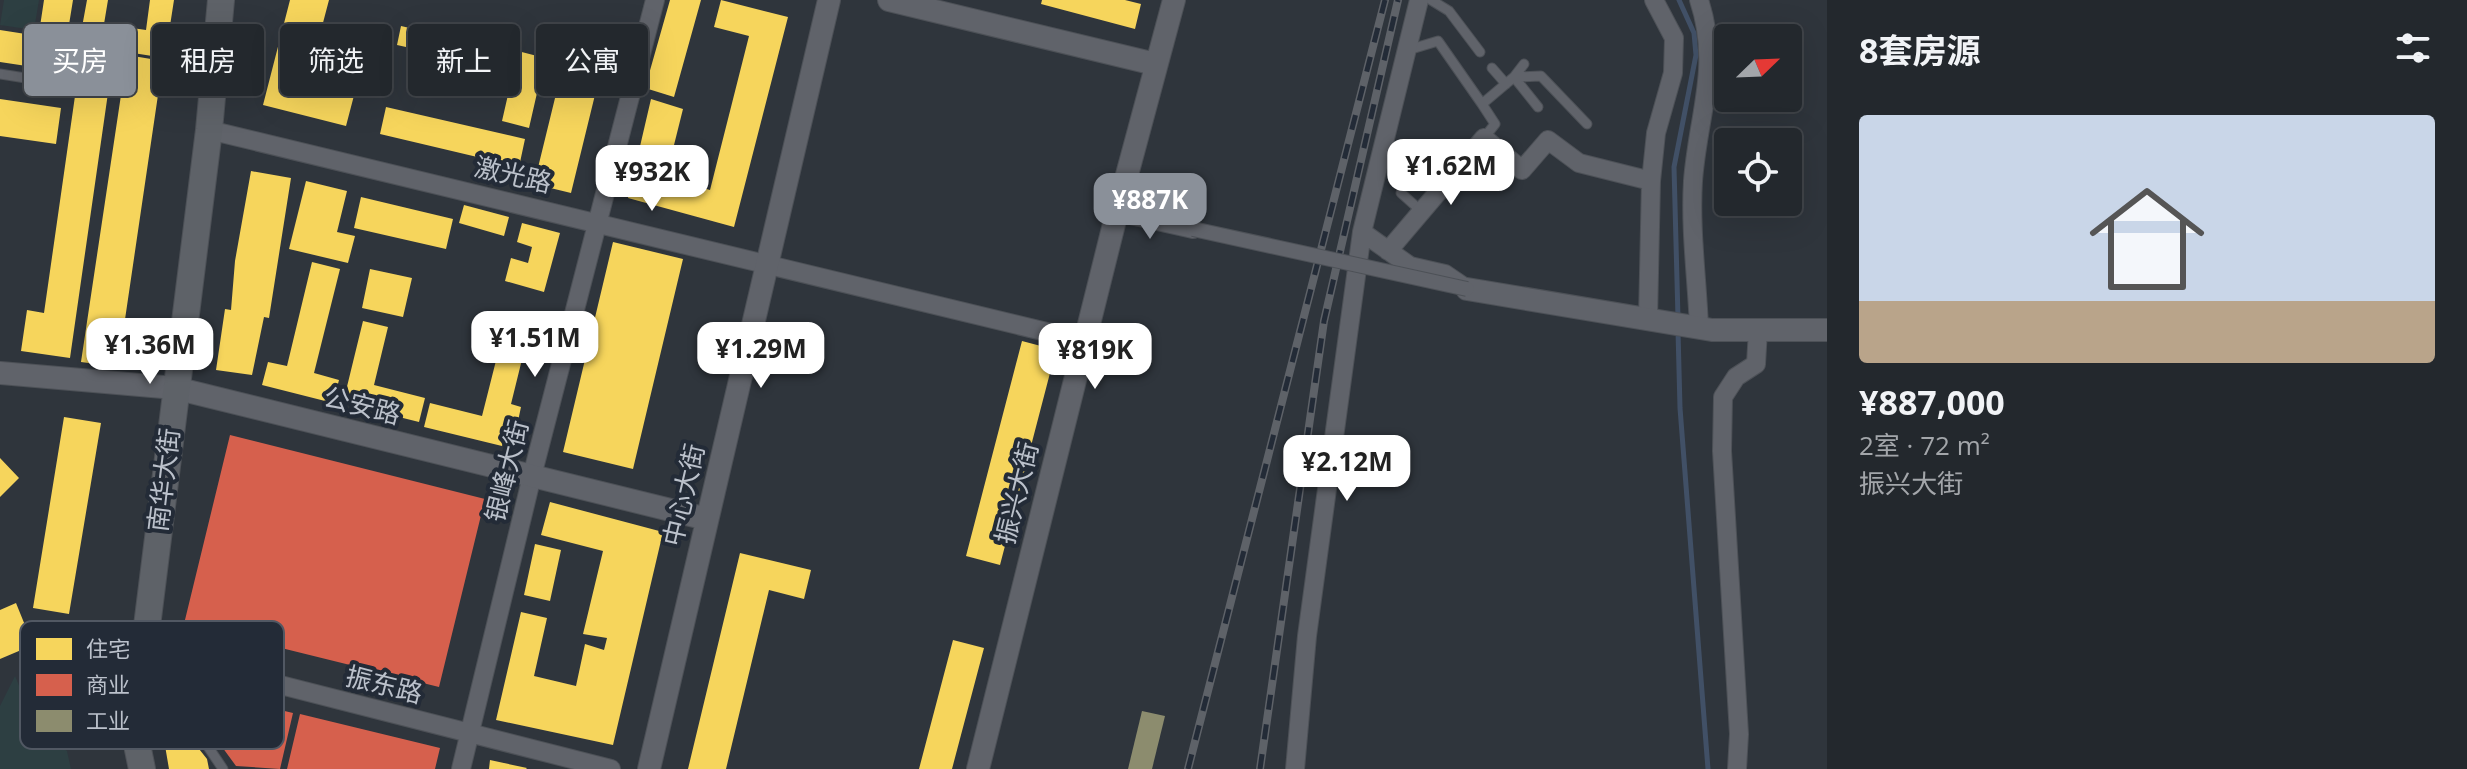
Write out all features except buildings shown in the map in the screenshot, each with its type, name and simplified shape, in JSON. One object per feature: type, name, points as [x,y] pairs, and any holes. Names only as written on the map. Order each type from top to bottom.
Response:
[{"type":"main road","name":"南华大街","points":[[147,621],[209,130],[221,0]]},
{"type":"main road","name":"南华大街","points":[[138,749],[142,769]]},
{"type":"street","name":"银峰大街","points":[[461,769],[532,476],[655,0]]},
{"type":"street","name":"中心大街","points":[[649,769],[829,0]]},
{"type":"street","points":[[889,0],[1155,64]]},
{"type":"street","name":"振兴大街","points":[[978,769],[1084,341],[1174,0]]},
{"type":"street","points":[[1295,769],[1307,636],[1362,232],[1419,0]]},
{"type":"street","points":[[1648,319],[1651,181],[1656,133],[1673,73],[1674,50],[1674,38],[1654,0]]},
{"type":"street","points":[[1685,325],[1693,182],[1708,78],[1710,33],[1699,0]]},
{"type":"street","name":"激光路","points":[[209,130],[767,262],[1084,341]]},
{"type":"street","points":[[1388,251],[1484,138],[1522,170],[1548,140],[1579,163],[1651,181]]},
{"type":"street","points":[[1117,212],[1467,289],[1685,325],[1758,330],[1827,330]]},
{"type":"street","points":[[1362,232],[1410,266],[1445,274],[1467,289]]},
{"type":"street","points":[[1737,769],[1739,734],[1722,451],[1723,397],[1736,377],[1756,364],[1758,330]]},
{"type":"street","name":"公安路","points":[[0,373],[175,388],[707,519]]},
{"type":"street","name":"振东路","points":[[284,686],[611,769]]},
{"type":"lane","points":[[1431,0],[1449,11],[1480,52]]},
{"type":"lane","points":[[1406,51],[1438,41],[1495,124],[1484,138]]},
{"type":"lane","points":[[1482,104],[1510,81],[1524,64]]},
{"type":"lane","points":[[1492,68],[1538,107]]},
{"type":"lane","points":[[0,74],[24,78]]},
{"type":"lane","points":[[1510,81],[1541,76],[1587,124]]},
{"type":"lane","points":[[1401,193],[1420,210]]},
{"type":"lane","points":[[210,749],[223,769]]},
{"type":"shaded area","points":[[4,0],[39,0],[35,24],[24,24],[24,29],[0,25]]},
{"type":"shaded area","points":[[15,676],[20,688],[20,749],[64,749],[71,769],[0,769],[0,706]]},
{"type":"waterway","points":[[1678,318],[1674,167],[1696,55],[1694,33],[1679,0]]},
{"type":"waterway","points":[[1678,331],[1680,408],[1708,769]]},
{"type":"railway","points":[[1188,769],[1385,0]]},
{"type":"railway","points":[[1260,769],[1324,321],[1398,0]]}]
